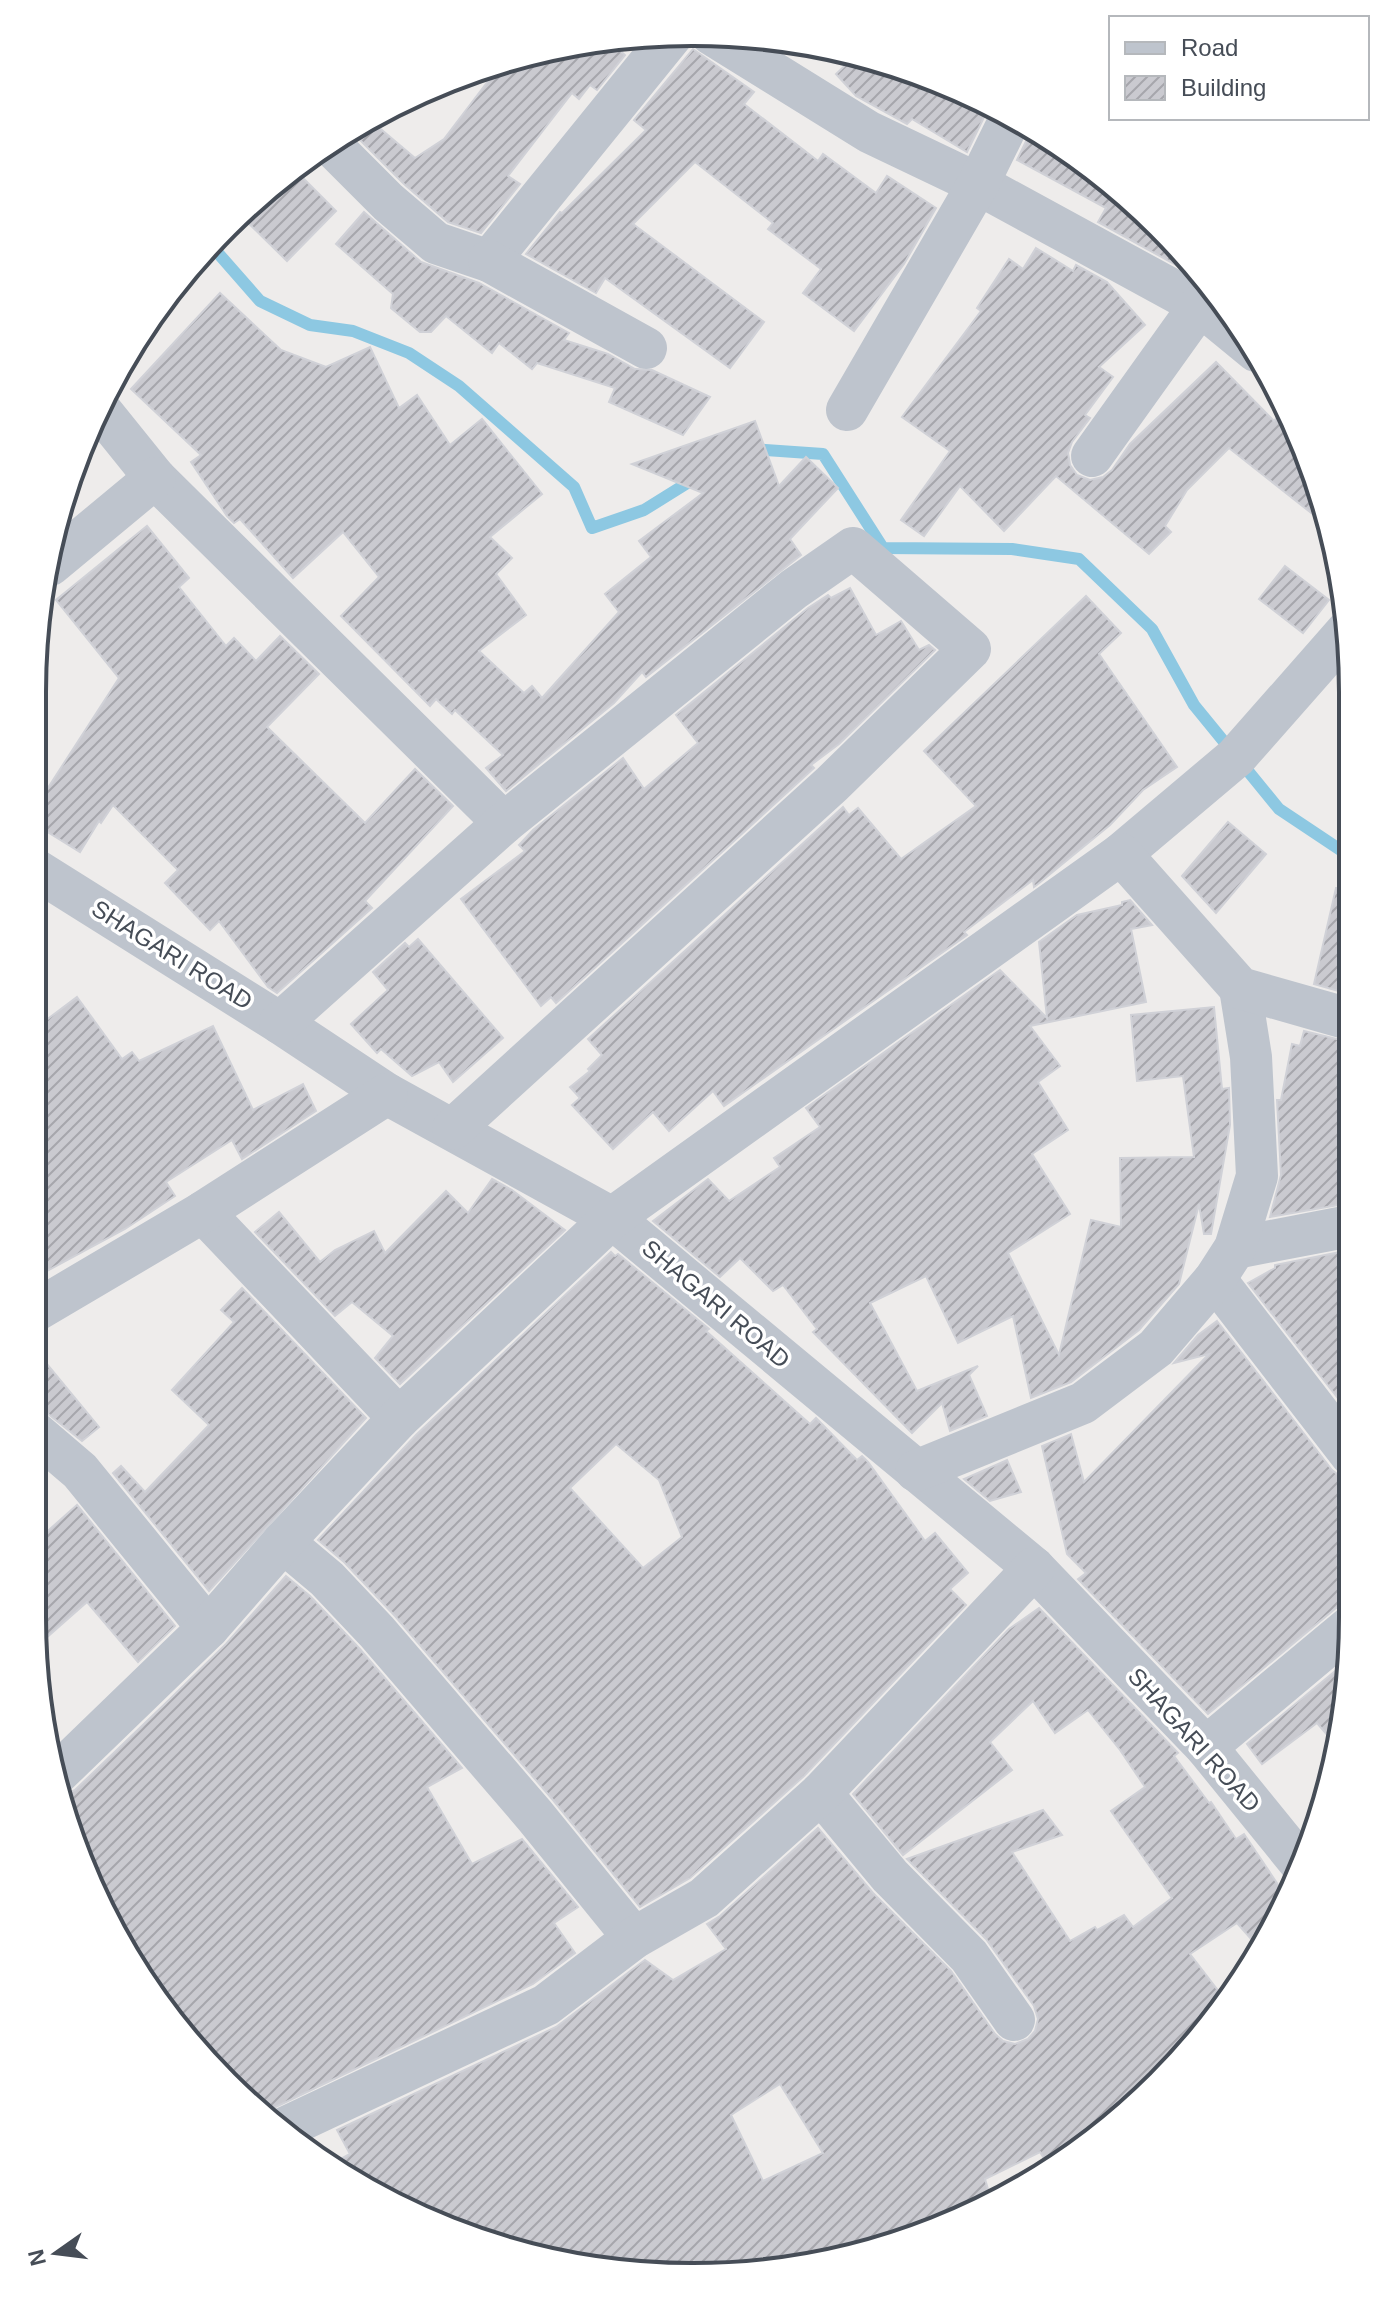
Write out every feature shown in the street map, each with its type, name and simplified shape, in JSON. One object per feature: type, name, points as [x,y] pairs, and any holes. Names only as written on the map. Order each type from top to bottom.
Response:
[{"type":"street","points":[[489,261],[663,47]]},
{"type":"street","points":[[732,47],[869,132],[978,184],[1200,305],[1224,325]]},
{"type":"street","points":[[847,410],[978,184],[1006,128]]},
{"type":"street","points":[[338,152],[388,202],[436,243],[489,261],[646,348]]},
{"type":"street","points":[[1092,456],[1200,305]]},
{"type":"street","points":[[107,419],[155,478],[504,823]]},
{"type":"street","points":[[60,556],[155,478]]},
{"type":"street","points":[[280,1023],[504,823],[794,589],[853,548],[970,649],[832,784],[453,1129]]},
{"type":"street","points":[[64,1767],[208,1628],[399,1418],[612,1218],[1121,854],[1236,757],[1337,642]]},
{"type":"street","points":[[1121,854],[1240,988],[1339,1016]]},
{"type":"street","name":"SHAGARI ROAD","points":[[46,876],[387,1094],[612,1218],[1034,1568],[1206,1747],[1293,1855]]},
{"type":"street","points":[[916,1471],[1083,1403],[1156,1348],[1225,1263],[1257,1176],[1251,1057],[1240,988]]},
{"type":"street","points":[[46,1305],[203,1212],[387,1094]]},
{"type":"street","points":[[203,1212],[399,1418]]},
{"type":"street","points":[[1225,1263],[1339,1229]]},
{"type":"street","points":[[1225,1263],[1339,1437]]},
{"type":"street","points":[[46,1442],[80,1471],[208,1628]]},
{"type":"street","points":[[283,1542],[327,1579],[377,1632],[535,1816],[634,1938]]},
{"type":"street","points":[[293,2124],[546,2005],[634,1938],[704,1898],[821,1793],[1034,1568]]},
{"type":"street","points":[[1206,1747],[1339,1636]]},
{"type":"street","points":[[821,1793],[890,1876],[969,1956],[1014,2020]]},
{"type":"building","points":[[693,49],[754,92],[744,104],[818,161],[823,154],[876,193],[887,176],[936,208],[904,264],[854,331],[803,293],[821,269],[768,229],[773,223],[695,162],[633,224],[764,322],[730,368],[605,278],[596,293],[526,254],[560,212],[646,130],[634,120]]},
{"type":"building","points":[[620,51],[625,55],[597,90],[590,85],[579,99],[572,93],[508,176],[520,184],[481,233],[448,222],[359,139],[379,128],[415,158],[444,139],[490,79],[566,58]]},
{"type":"building","points":[[846,65],[860,68],[940,95],[984,116],[967,152],[912,119],[907,124],[856,96],[836,74]]},
{"type":"building","points":[[1027,140],[1052,155],[1119,206],[1180,267],[1098,222],[1106,208],[1017,160]]},
{"type":"building","points":[[302,177],[336,211],[287,261],[248,223]]},
{"type":"building","points":[[364,212],[421,262],[479,283],[569,333],[564,340],[608,354],[635,369],[652,370],[710,397],[683,435],[609,402],[615,388],[537,363],[532,369],[499,343],[492,353],[446,316],[431,332],[420,332],[391,308],[393,294],[336,244]]},
{"type":"building","points":[[1036,248],[1073,271],[1076,265],[1107,282],[1145,325],[1099,367],[1113,377],[1085,415],[1090,418],[1072,442],[1068,453],[1070,465],[1077,475],[1090,480],[1103,477],[1112,470],[1130,444],[1216,362],[1274,421],[1277,417],[1290,445],[1314,515],[1229,448],[1187,490],[1165,526],[1171,532],[1149,554],[1056,476],[1004,531],[960,486],[924,536],[901,520],[950,451],[902,417],[981,311],[977,308],[1009,259],[1023,269]]},
{"type":"building","points":[[220,293],[281,350],[326,367],[370,347],[399,408],[417,395],[450,445],[482,419],[542,494],[490,537],[512,558],[496,574],[526,615],[479,651],[524,693],[532,686],[542,698],[619,612],[605,594],[651,557],[639,541],[703,493],[632,464],[755,421],[779,486],[806,457],[838,488],[790,539],[801,555],[646,677],[642,672],[614,703],[506,791],[486,768],[503,755],[455,710],[452,714],[436,699],[430,706],[341,616],[379,577],[343,532],[293,578],[240,519],[234,523],[227,516],[191,462],[201,455],[131,389]]},
{"type":"building","points":[[147,526],[189,578],[179,587],[226,646],[234,638],[256,661],[280,636],[319,674],[267,727],[365,823],[415,769],[453,806],[365,901],[372,908],[277,993],[268,987],[219,921],[210,930],[165,883],[178,870],[113,805],[80,852],[46,831],[46,791],[119,678],[56,600]]},
{"type":"building","points":[[1285,566],[1329,600],[1303,633],[1259,599]]},
{"type":"building","points":[[850,588],[876,635],[901,621],[919,650],[929,645],[935,650],[839,744],[811,765],[814,768],[556,1003],[551,997],[541,1006],[461,899],[525,851],[519,845],[533,830],[623,758],[644,789],[698,743],[676,715],[808,608],[828,595],[831,598]]},
{"type":"building","points":[[1086,596],[1121,633],[1099,654],[1177,767],[1143,790],[1110,825],[1034,887],[1033,880],[964,932],[967,935],[724,1106],[713,1091],[669,1131],[653,1112],[613,1149],[572,1105],[580,1098],[570,1087],[590,1071],[588,1069],[602,1055],[588,1039],[843,807],[849,815],[858,808],[901,859],[976,806],[924,751]]},
{"type":"building","points":[[1228,822],[1266,854],[1216,913],[1182,876]]},
{"type":"building","points":[[1336,888],[1339,888],[1339,991],[1314,984]]},
{"type":"building","points":[[1130,900],[1152,925],[1131,929],[1146,1002],[1030,1026],[1060,1066],[1038,1082],[1068,1130],[1032,1154],[1070,1214],[1008,1253],[1059,1355],[1091,1220],[1121,1227],[1120,1158],[1194,1157],[1183,1076],[1137,1081],[1131,1015],[1214,1007],[1222,1089],[1229,1088],[1230,1125],[1211,1234],[1204,1234],[1199,1204],[1179,1284],[1139,1330],[1071,1382],[1031,1398],[1013,1316],[958,1343],[926,1276],[870,1303],[917,1391],[978,1366],[969,1375],[987,1416],[950,1431],[942,1403],[912,1433],[813,1332],[817,1329],[783,1285],[773,1291],[740,1258],[720,1277],[653,1221],[708,1179],[729,1201],[780,1167],[774,1158],[820,1127],[806,1108],[1000,970],[1047,1018],[1039,942],[1077,915],[1122,905],[1122,902]]},
{"type":"building","points":[[418,939],[503,1038],[453,1082],[439,1062],[412,1076],[381,1049],[377,1053],[351,1024],[388,990],[373,972],[405,943],[409,947]]},
{"type":"building","points":[[77,997],[122,1059],[132,1052],[139,1061],[213,1026],[253,1110],[303,1084],[316,1111],[242,1159],[232,1140],[166,1182],[175,1196],[125,1229],[46,1271],[46,1020]]},
{"type":"building","points":[[1304,1031],[1339,1040],[1339,1205],[1270,1217],[1281,1175],[1277,1100],[1281,1100],[1292,1044],[1300,1046]]},
{"type":"building","points":[[492,1179],[512,1190],[565,1230],[400,1384],[375,1358],[393,1336],[352,1302],[335,1316],[255,1232],[279,1212],[320,1262],[335,1250],[374,1231],[385,1253],[446,1191],[468,1213]]},
{"type":"building","points":[[611,1252],[615,1256],[618,1254],[709,1329],[706,1331],[810,1424],[816,1418],[857,1460],[862,1456],[868,1462],[925,1541],[935,1533],[968,1573],[950,1589],[966,1605],[804,1776],[690,1878],[640,1907],[395,1616],[344,1562],[318,1540],[416,1435]],"holes":[[[616,1444],[659,1480],[682,1537],[643,1568],[570,1488]]]},
{"type":"building","points":[[1339,1252],[1339,1400],[1248,1283],[1275,1268],[1275,1265]]},
{"type":"building","points":[[242,1288],[366,1418],[209,1591],[113,1473],[121,1466],[145,1492],[209,1425],[172,1390],[234,1322],[221,1310]]},
{"type":"building","points":[[1217,1321],[1339,1475],[1339,1607],[1208,1714],[1078,1579],[1086,1573],[1067,1554],[1042,1446],[1071,1434],[1084,1482],[1209,1354],[1174,1363],[1198,1335]]},
{"type":"building","points":[[46,1363],[99,1427],[82,1441],[46,1412]]},
{"type":"building","points":[[1007,1460],[1021,1492],[990,1501],[964,1479]]},
{"type":"building","points":[[77,1505],[175,1626],[138,1662],[87,1602],[47,1638],[46,1533]]},
{"type":"building","points":[[286,1576],[310,1596],[359,1648],[462,1768],[427,1787],[472,1864],[522,1839],[578,1907],[554,1923],[575,1953],[533,1984],[273,2108],[206,2043],[155,1976],[95,1864],[70,1792],[226,1644]]},
{"type":"building","points":[[1039,1608],[1178,1753],[1174,1756],[1236,1839],[1244,1834],[1279,1887],[1252,1940],[1237,1923],[1190,1954],[1219,1991],[1179,2043],[1119,2103],[1044,2159],[1040,2152],[985,2179],[988,2191],[940,2214],[860,2241],[819,2251],[735,2262],[650,2262],[566,2251],[485,2229],[445,2214],[341,2159],[350,2154],[337,2130],[556,2027],[645,1960],[673,1980],[726,1949],[707,1924],[720,1916],[818,1828],[873,1893],[951,1971],[995,2034],[1003,2041],[1015,2044],[1028,2039],[1035,2031],[1038,2019],[1034,2006],[986,1939],[907,1859],[1043,1810],[1062,1835],[1012,1852],[1070,1941],[1124,1915],[1133,1927],[1172,1898],[1111,1811],[1145,1787],[1088,1710],[1055,1733],[1033,1701],[990,1742],[1012,1770],[903,1855],[853,1794],[1009,1629]],"holes":[[[780,2084],[823,2153],[763,2181],[731,2115]]]},
{"type":"building","points":[[1337,1670],[1328,1736],[1317,1723],[1262,1764],[1247,1744]]},
{"type":"waterway","points":[[218,253],[260,301],[310,325],[353,331],[409,353],[459,386],[574,487],[592,528],[644,510],[697,477]]},
{"type":"waterway","points":[[752,449],[823,454],[883,548],[1012,549],[1079,559],[1152,629],[1194,705],[1279,809],[1339,849]]}]
